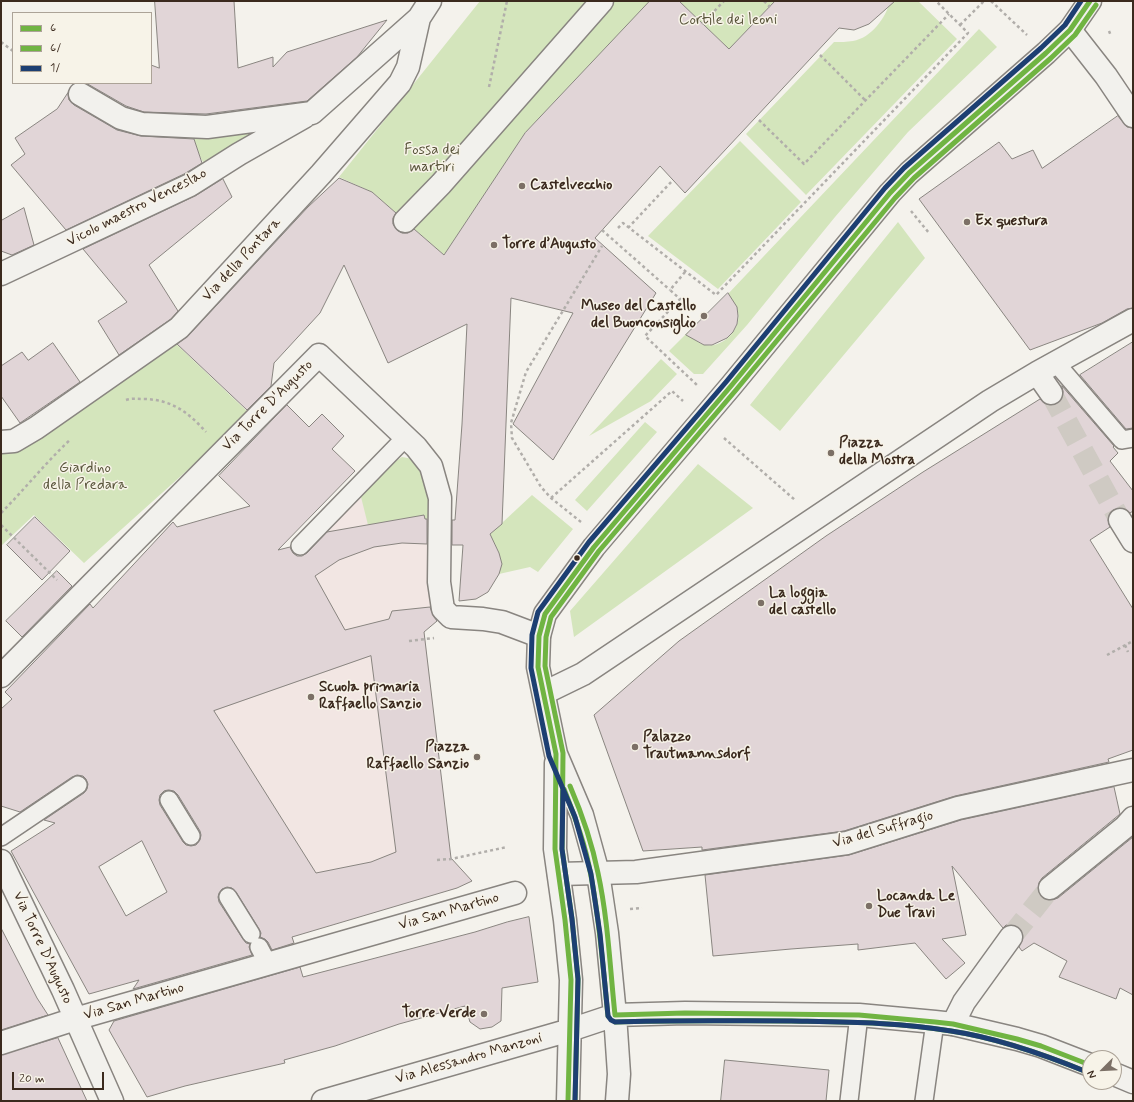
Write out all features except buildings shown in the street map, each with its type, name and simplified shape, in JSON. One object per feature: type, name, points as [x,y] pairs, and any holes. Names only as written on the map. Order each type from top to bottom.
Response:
[{"type":"street","points":[[405,221],[441,184],[602,1]]},
{"type":"street","points":[[568,1101],[571,980],[565,920],[555,849],[556,754],[538,667],[539,636],[545,614],[594,547],[691,434],[890,193],[909,172],[1046,53],[1070,30],[1090,1]]},
{"type":"street","name":"Vicolo maestro Venceslao","points":[[1,274],[190,185],[239,154],[312,113],[424,10]]},
{"type":"street","name":"Via della Pontara","points":[[1,442],[14,441],[36,428],[179,328],[321,174],[400,83],[408,67],[424,10]]},
{"type":"street","points":[[1070,30],[1106,76],[1133,116]]},
{"type":"street","points":[[80,94],[121,118],[142,124],[207,127],[312,113]]},
{"type":"street","points":[[544,693],[583,674],[984,405],[1037,373],[1133,320]]},
{"type":"street","name":"Via Torre D'Augusto","points":[[1,676],[318,355],[416,447],[431,466],[440,498],[439,582],[443,609],[451,617],[502,622],[539,636]]},
{"type":"street","points":[[1037,373],[1051,393]]},
{"type":"street","points":[[1120,520],[1133,541]]},
{"type":"street","points":[[556,754],[582,815],[598,873],[607,933],[615,1015],[619,1074],[617,1101]]},
{"type":"street","name":"Via del Suffragio","points":[[559,874],[636,872],[847,843],[958,808],[1133,770]]},
{"type":"street","points":[[1050,888],[1129,823]]},
{"type":"street","name":"Via Torre D'Augusto","points":[[1,861],[63,990],[112,1101]]},
{"type":"street","name":"Via San Martino","points":[[1,1043],[75,1019],[259,948],[515,893]]},
{"type":"street","points":[[944,1023],[964,1002],[1011,937]]},
{"type":"street","name":"Via Alessandro Manzoni","points":[[323,1101],[570,1030],[615,1015],[678,1013],[859,1014],[944,1023],[1017,1039],[1041,1046],[1082,1062]]},
{"type":"street","points":[[1122,1077],[1133,1082]]},
{"type":"lane","points":[[1056,363],[1122,440],[1133,438]]},
{"type":"lane","points":[[300,546],[405,438]]},
{"type":"lane","points":[[1,837],[78,785]]},
{"type":"lane","points":[[169,800],[191,836]]},
{"type":"lane","points":[[228,897],[259,948]]},
{"type":"lane","points":[[849,1101],[859,1014]]},
{"type":"lane","points":[[924,1101],[944,1023]]},
{"type":"path","points":[[488,88],[507,1]]},
{"type":"path","points":[[702,24],[724,1]]},
{"type":"path","points":[[764,1],[770,7]]},
{"type":"path","points":[[618,228],[623,224],[716,295],[968,33],[936,1]]},
{"type":"path","points":[[960,25],[984,1]]},
{"type":"path","points":[[991,1],[1027,35]]},
{"type":"path","points":[[759,120],[804,164],[949,14]]},
{"type":"path","points":[[1,42],[12,50]]},
{"type":"path","points":[[820,55],[865,100]]},
{"type":"path","points":[[628,228],[673,180]]},
{"type":"path","points":[[910,210],[929,233]]},
{"type":"path","points":[[602,230],[680,299],[646,336],[700,388]]},
{"type":"path","points":[[582,523],[551,498],[541,487],[512,438],[511,423],[526,372],[602,246]]},
{"type":"path","points":[[670,290],[685,272]]},
{"type":"path","points":[[551,498],[672,391],[687,404]]},
{"type":"path","points":[[124,400],[132,398],[152,399],[172,404],[195,420],[211,438]]},
{"type":"path","points":[[720,435],[782,488]]},
{"type":"path","points":[[1,513],[28,486],[53,456],[74,436]]},
{"type":"path","points":[[1,524],[59,582]]},
{"type":"path","points":[[409,641],[425,638]]},
{"type":"path","points":[[1107,655],[1133,641]]},
{"type":"path","points":[[1125,645],[1128,652]]},
{"type":"path","points":[[437,860],[451,859],[507,846]]},
{"type":"shaded area","name":"Scuola primaria Raffaello Sanzio","points":[[402,457],[429,482],[432,586],[430,608],[435,617],[433,624],[424,629],[451,859],[466,883],[457,888],[286,938],[161,720],[308,553],[390,465]]},
{"type":"green space","name":"Fossa dei martiri","points":[[480,1],[650,1],[525,133],[444,255],[372,192],[339,177]]},
{"type":"green space","name":"Cortile dei leoni","points":[[679,1],[775,1],[729,49]]},
{"type":"green space","points":[[890,1],[918,1],[957,39],[806,195],[746,134],[834,42],[853,41],[872,32],[885,14]]},
{"type":"green space","points":[[979,29],[997,47],[908,132],[835,217],[747,325],[703,374],[694,374],[669,351],[688,332],[698,342],[705,345],[719,343],[731,334],[736,328],[738,314],[734,303],[727,295]]},
{"type":"green space","points":[[267,125],[207,169],[199,155],[193,137]]},
{"type":"green space","points":[[740,141],[801,202],[718,289],[648,236]]},
{"type":"green space","points":[[898,222],[925,258],[780,431],[750,405]]},
{"type":"green space","name":"Giardino della Predara","points":[[173,341],[250,414],[84,563],[34,515],[1,546],[1,453]]},
{"type":"green space","points":[[661,359],[677,374],[651,401],[589,436]]},
{"type":"green space","points":[[645,422],[657,432],[587,511],[575,500]]},
{"type":"green space","points":[[402,457],[413,459],[425,472],[437,519],[405,518],[368,525],[361,497],[390,465]]},
{"type":"green space","points":[[698,464],[753,508],[574,637],[570,611]]},
{"type":"green space","points":[[532,495],[573,529],[538,572],[530,567],[499,574],[499,553],[489,535]]},
{"type":"tunnel","points":[[1051,393],[1120,520]]},
{"type":"tunnel","points":[[1011,937],[1050,888]]},
{"type":"transit line","name":"1/","points":[[1081,1],[1065,25],[1041,48],[904,168],[885,188],[726,382],[589,542],[538,612],[532,635],[531,668],[549,756],[575,817],[591,874],[600,934],[608,1016],[611,1020],[615,1022],[791,1021],[871,1023],[931,1028],[969,1034],[1003,1042],[1082,1070]]},
{"type":"transit line","name":"6","points":[[568,1101],[571,980],[565,920],[555,849],[556,754],[538,667],[539,636],[545,614],[594,547],[731,386],[890,193],[909,173],[1046,53],[1070,30],[1090,1]]},
{"type":"transit line","name":"6/","points":[[575,1101],[578,979],[572,919],[562,849],[563,753],[545,666],[546,637],[551,617],[599,551],[736,390],[895,198],[914,178],[1051,58],[1075,35],[1096,5]]},
{"type":"transit line","name":"6","points":[[570,786],[579,807],[593,851],[598,873],[606,926],[615,1015]]},
{"type":"transit line","name":"6/","points":[[564,789],[580,832],[589,865],[599,928],[608,1016]]},
{"type":"transit line","name":"1/","points":[[563,790],[562,849],[572,919],[578,979],[575,1101]]},
{"type":"transit line","name":"6","points":[[615,1015],[685,1013],[859,1015],[935,1022],[953,1024],[1017,1039],[1041,1046],[1082,1062]]},
{"type":"transit line","name":"6/","points":[[615,1022],[791,1021],[871,1023],[931,1028],[969,1034],[1003,1042],[1082,1070]]},
{"type":"place","name":"Castelvecchio","points":[[522,186]]},
{"type":"place","name":"Ex questura","points":[[967,222]]},
{"type":"place","name":"Torre d’Augusto","points":[[494,245]]},
{"type":"place","name":"Museo del Castello del Buonconsiglio","points":[[704,316]]},
{"type":"place","name":"Piazza della Mostra","points":[[831,453]]},
{"type":"place","name":"La loggia del castello","points":[[761,603]]},
{"type":"place","name":"Scuola primaria Raffaello Sanzio","points":[[311,697]]},
{"type":"place","name":"Palazzo Trautmannsdorf","points":[[635,747]]},
{"type":"place","name":"Piazza Raffaello Sanzio","points":[[477,757]]},
{"type":"place","name":"Locanda Le Due Travi","points":[[869,906]]},
{"type":"place","name":"Torre Verde","points":[[484,1014]]}]
